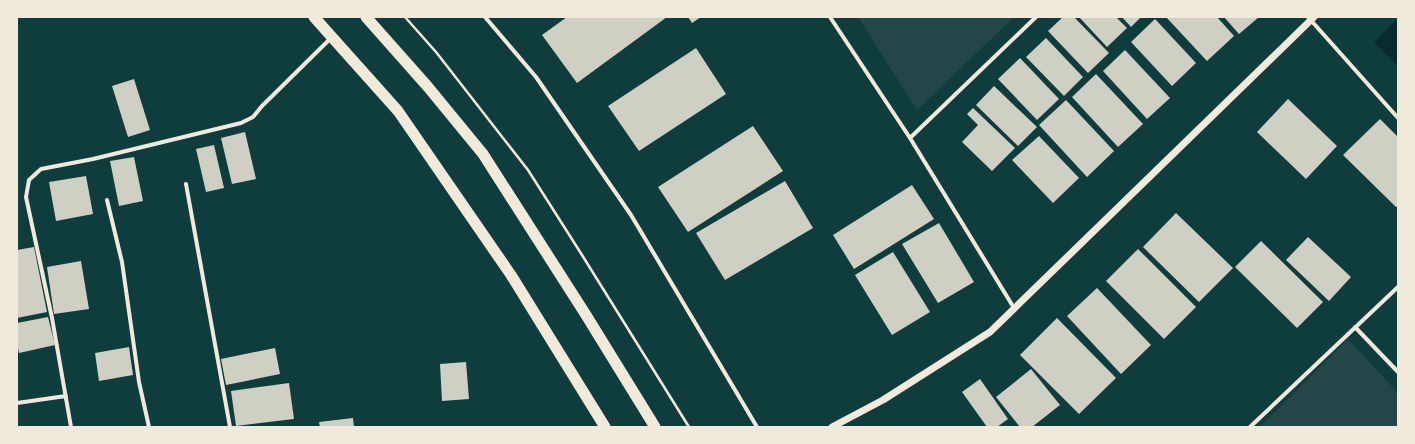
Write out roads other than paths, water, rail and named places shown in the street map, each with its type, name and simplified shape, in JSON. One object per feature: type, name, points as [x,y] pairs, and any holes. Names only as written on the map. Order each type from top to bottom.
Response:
[{"type":"highway","points":[[314,17],[398,111],[512,275],[605,427]]},
{"type":"highway","points":[[366,17],[428,87],[482,154],[586,315],[655,427]]},
{"type":"street","points":[[485,17],[536,77],[631,215],[757,427]]},
{"type":"street","points":[[830,17],[910,138],[1014,308]]},
{"type":"street","points":[[910,138],[1036,17]]},
{"type":"street","points":[[832,427],[883,400],[990,332],[1311,18],[1398,118]]},
{"type":"street","points":[[71,427],[52,318],[26,197],[30,180],[41,169],[93,159],[241,123],[253,117],[332,37]]},
{"type":"street","points":[[186,184],[230,427]]},
{"type":"street","points":[[107,200],[122,262],[139,382],[149,427]]},
{"type":"street","points":[[1250,427],[1398,287]]},
{"type":"street","points":[[1356,327],[1398,372]]},
{"type":"street","points":[[17,403],[66,396]]}]
